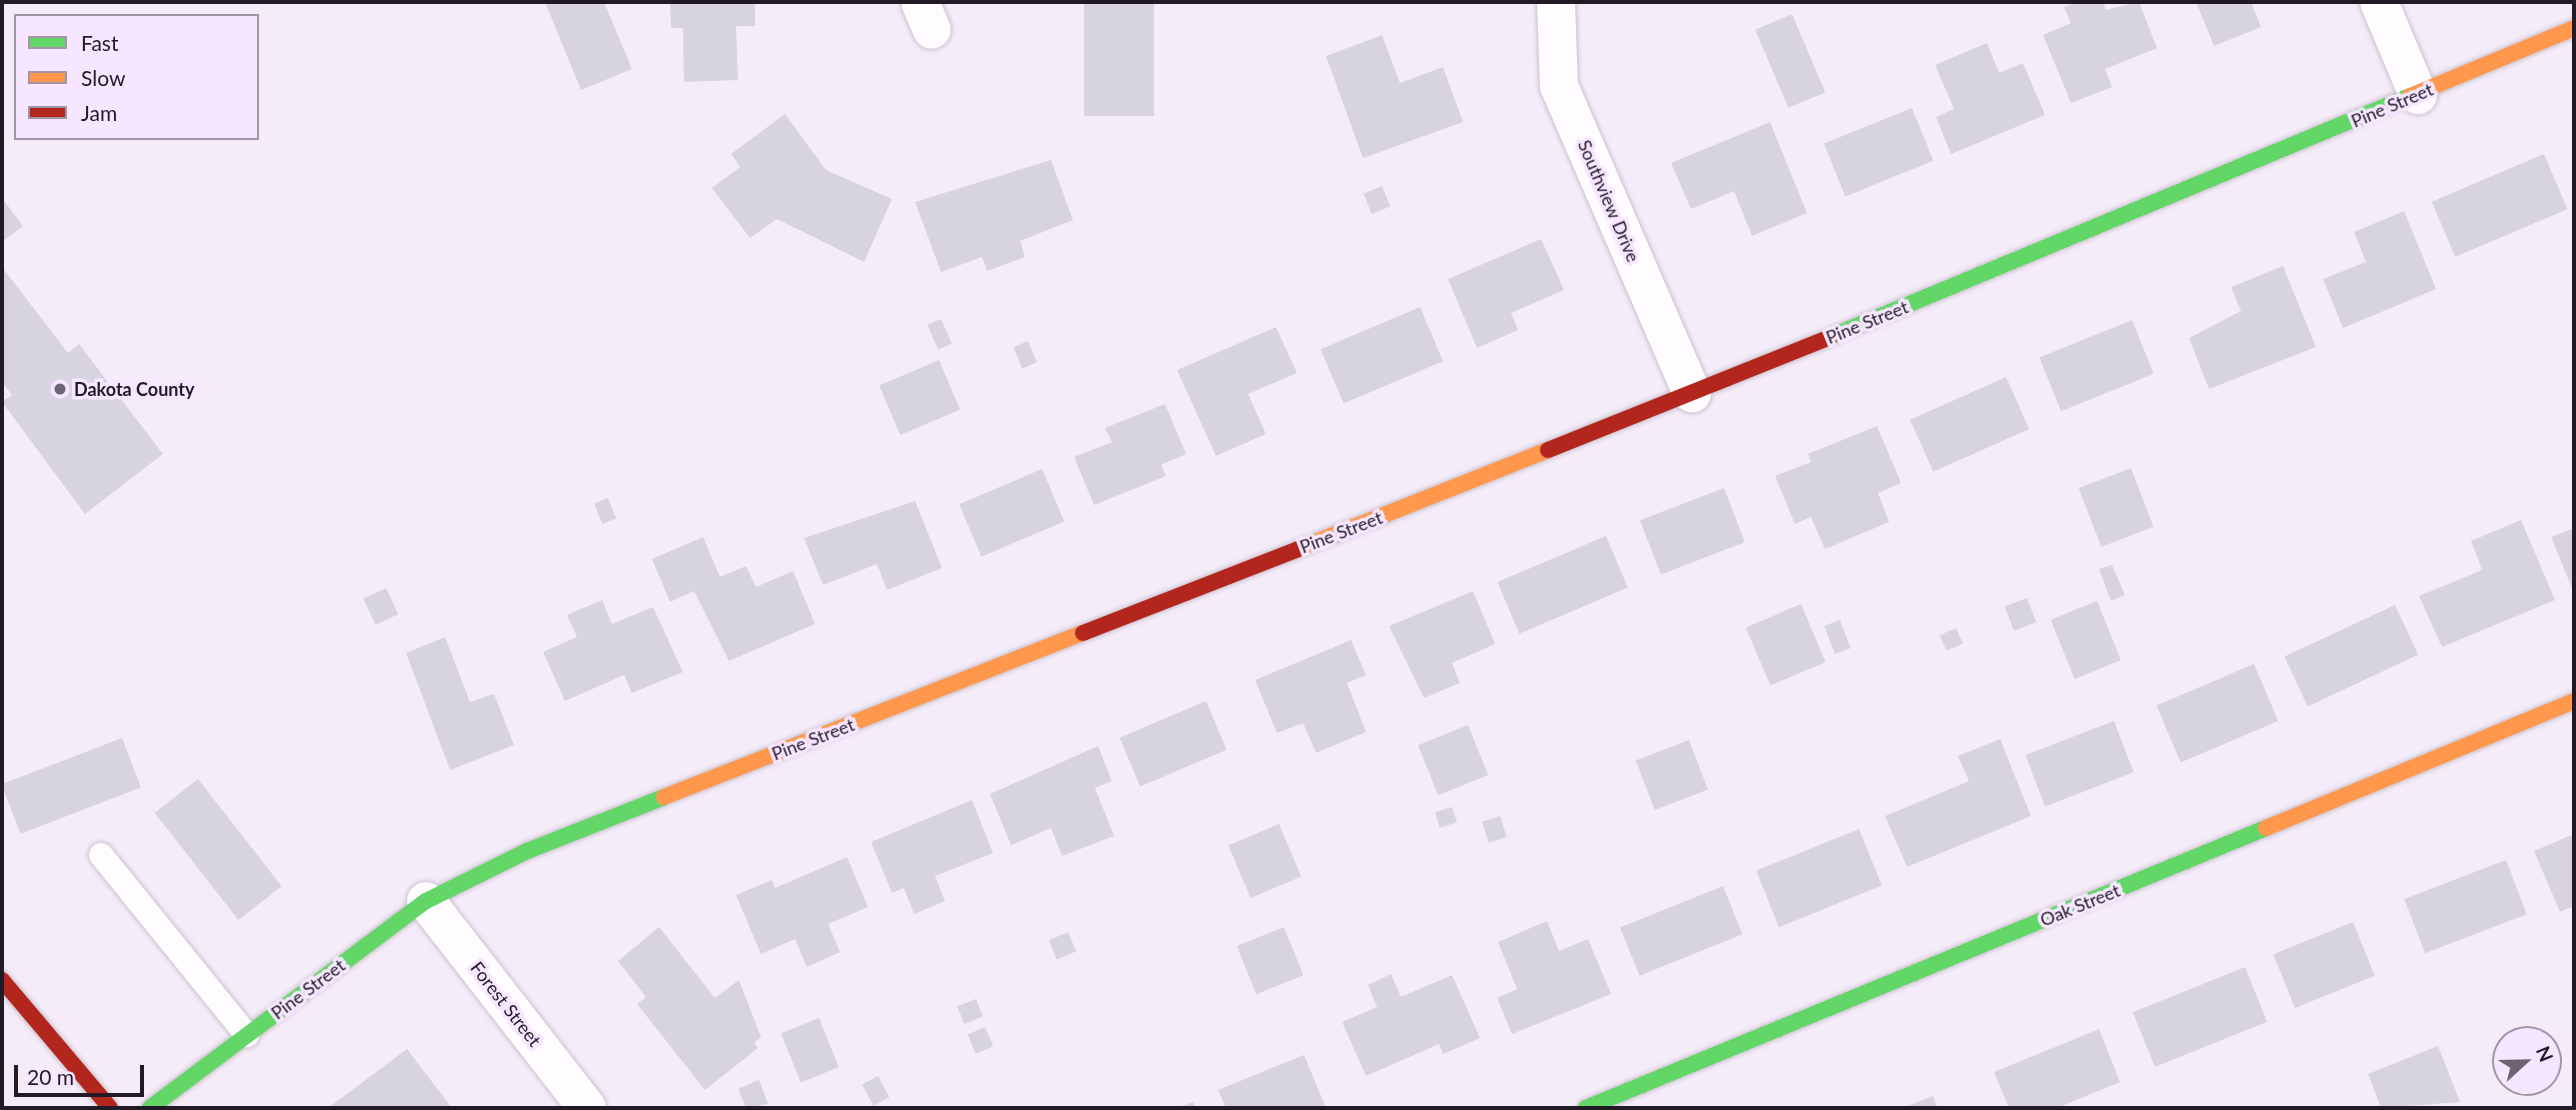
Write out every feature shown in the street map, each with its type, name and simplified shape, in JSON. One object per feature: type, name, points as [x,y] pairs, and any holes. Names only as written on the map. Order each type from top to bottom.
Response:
[{"type":"street","name":"Southview Drive","points":[[1556,2],[1559,86],[1692,394]]},
{"type":"street","points":[[2379,2],[2418,95]]},
{"type":"street","name":"Pine Street","points":[[150,1108],[426,901],[527,851],[1692,394],[2574,28]]},
{"type":"street","name":"Oak Street","points":[[1586,1108],[2574,701]]},
{"type":"street","name":"Forest Street","points":[[426,901],[587,1108]]},
{"type":"street","points":[[2,980],[110,1108]]},
{"type":"lane","points":[[101,855],[247,1035]]},
{"type":"building","points":[[545,2],[604,2],[632,69],[581,90]]},
{"type":"building","points":[[670,2],[755,2],[755,26],[736,26],[738,80],[684,82],[683,28],[671,28]]},
{"type":"building","points":[[1084,2],[1154,2],[1154,116],[1084,116]]},
{"type":"building","points":[[2078,2],[2103,2],[2106,10],[2139,2],[2157,48],[2105,69],[2112,87],[2071,103],[2043,35],[2071,23],[2064,7]]},
{"type":"building","points":[[2196,2],[2251,2],[2261,27],[2214,46]]},
{"type":"building","points":[[1792,14],[1825,92],[1788,108],[1755,30]]},
{"type":"building","points":[[1382,35],[1400,83],[1443,67],[1463,122],[1363,158],[1326,56]]},
{"type":"building","points":[[1987,43],[1999,73],[2023,63],[2045,115],[1951,154],[1936,117],[1954,109],[1935,65]]},
{"type":"building","points":[[1912,108],[1933,161],[1845,196],[1824,144]]},
{"type":"building","points":[[785,114],[826,170],[892,199],[864,262],[777,219],[750,238],[712,188],[740,167],[731,154]]},
{"type":"building","points":[[1770,122],[1807,213],[1752,236],[1734,191],[1691,209],[1671,163]]},
{"type":"building","points":[[2544,154],[2567,209],[2455,257],[2432,202]]},
{"type":"building","points":[[1051,160],[1073,220],[1020,241],[1025,257],[987,271],[982,257],[941,272],[915,202]]},
{"type":"building","points":[[1382,186],[1390,206],[1372,214],[1363,193]]},
{"type":"building","points":[[2,198],[23,226],[2,242]]},
{"type":"building","points":[[2404,211],[2436,289],[2343,328],[2323,279],[2366,262],[2354,232]]},
{"type":"building","points":[[1541,239],[1564,290],[1511,313],[1518,330],[1477,348],[1448,279]]},
{"type":"building","points":[[2283,266],[2316,347],[2209,389],[2189,338],[2241,311],[2231,287]]},
{"type":"building","name":"Dakota County","points":[[2,267],[68,353],[79,344],[163,454],[85,514],[2,402],[12,395],[2,382]]},
{"type":"building","points":[[1420,307],[1443,361],[1344,404],[1321,349]]},
{"type":"building","points":[[941,319],[952,344],[938,350],[927,325]]},
{"type":"building","points":[[2132,320],[2154,374],[2061,411],[2039,357]]},
{"type":"building","points":[[1276,327],[1297,373],[1248,394],[1266,434],[1216,456],[1177,370]]},
{"type":"building","points":[[1028,341],[1037,362],[1022,368],[1013,347]]},
{"type":"building","points":[[939,360],[960,410],[900,435],[879,385]]},
{"type":"building","points":[[2006,377],[2029,429],[1933,472],[1910,420]]},
{"type":"building","points":[[1165,404],[1186,454],[1161,465],[1166,476],[1094,505],[1074,457],[1112,442],[1105,428]]},
{"type":"building","points":[[1877,426],[1901,483],[1878,493],[1889,522],[1825,549],[1811,517],[1795,524],[1775,476],[1811,462],[1808,454]]},
{"type":"building","points":[[2131,468],[2154,527],[2101,547],[2079,488]]},
{"type":"building","points":[[1042,469],[1064,521],[981,557],[959,504]]},
{"type":"building","points":[[1724,488],[1745,542],[1661,574],[1640,520]]},
{"type":"building","points":[[608,498],[616,518],[602,524],[594,504]]},
{"type":"building","points":[[915,501],[942,568],[887,590],[877,564],[823,585],[804,538]]},
{"type":"building","points":[[2521,520],[2555,600],[2442,647],[2419,596],[2482,570],[2471,541]]},
{"type":"building","points":[[2574,528],[2574,593],[2551,537]]},
{"type":"building","points":[[1606,536],[1628,588],[1519,634],[1497,582]]},
{"type":"building","points":[[703,537],[720,577],[746,566],[756,587],[793,571],[815,624],[729,661],[694,591],[670,602],[652,559]]},
{"type":"building","points":[[2112,565],[2125,595],[2111,601],[2099,569]]},
{"type":"building","points":[[386,588],[398,614],[376,625],[363,599]]},
{"type":"building","points":[[1473,591],[1495,644],[1452,663],[1460,683],[1424,698],[1389,626]]},
{"type":"building","points":[[2027,598],[2036,622],[2014,631],[2005,607]]},
{"type":"building","points":[[602,600],[612,624],[653,607],[683,672],[632,693],[624,675],[565,701],[543,652],[577,637],[567,615]]},
{"type":"building","points":[[2097,601],[2121,660],[2075,679],[2051,620]]},
{"type":"building","points":[[1801,604],[1826,662],[1770,685],[1746,627]]},
{"type":"building","points":[[2395,605],[2418,655],[2308,706],[2284,657]]},
{"type":"building","points":[[1840,620],[1851,648],[1835,654],[1824,626]]},
{"type":"building","points":[[1956,628],[1963,644],[1946,651],[1940,635]]},
{"type":"building","points":[[445,637],[470,702],[494,694],[514,745],[450,770],[406,653]]},
{"type":"building","points":[[1351,640],[1366,675],[1347,683],[1366,732],[1316,753],[1303,723],[1277,733],[1255,680]]},
{"type":"building","points":[[2254,664],[2278,721],[2181,762],[2156,705]]},
{"type":"building","points":[[1206,701],[1227,750],[1140,787],[1119,738]]},
{"type":"building","points":[[2114,721],[2134,772],[2045,806],[2025,755]]},
{"type":"building","points":[[1468,725],[1488,775],[1438,795],[1418,745]]},
{"type":"building","points":[[122,738],[141,787],[21,834],[2,784]]},
{"type":"building","points":[[2000,739],[2031,816],[1907,867],[1885,816],[1969,781],[1958,756]]},
{"type":"building","points":[[1689,740],[1708,789],[1655,810],[1636,760]]},
{"type":"building","points":[[1098,746],[1112,781],[1095,788],[1114,836],[1062,856],[1051,828],[1011,845],[990,794]]},
{"type":"building","points":[[198,779],[282,886],[238,920],[155,813]]},
{"type":"building","points":[[972,800],[993,853],[935,876],[945,901],[914,914],[904,888],[892,893],[871,842]]},
{"type":"building","points":[[1452,807],[1457,822],[1440,828],[1435,813]]},
{"type":"building","points":[[1500,816],[1507,837],[1489,843],[1482,822]]},
{"type":"building","points":[[1279,824],[1301,876],[1251,898],[1228,845]]},
{"type":"building","points":[[1859,829],[1882,886],[1779,927],[1756,871]]},
{"type":"building","points":[[2574,834],[2574,906],[2560,912],[2534,851]]},
{"type":"building","points":[[847,857],[868,907],[828,924],[840,952],[807,967],[795,939],[761,954],[736,895],[772,880],[775,888]]},
{"type":"building","points":[[2506,860],[2527,914],[2425,953],[2404,899]]},
{"type":"building","points":[[1723,886],[1742,934],[1640,976],[1620,928]]},
{"type":"building","points":[[1547,921],[1559,951],[1588,939],[1611,994],[1512,1034],[1497,998],[1517,989],[1498,942]]},
{"type":"building","points":[[2353,922],[2375,976],[2295,1008],[2273,954]]},
{"type":"building","points":[[659,927],[715,998],[739,980],[761,1037],[754,1043],[758,1048],[705,1090],[637,1004],[646,997],[618,961]]},
{"type":"building","points":[[1284,927],[1303,975],[1256,994],[1237,946]]},
{"type":"building","points":[[1068,932],[1076,951],[1057,960],[1049,940]]},
{"type":"building","points":[[2245,967],[2267,1022],[2155,1067],[2133,1012]]},
{"type":"building","points":[[1391,974],[1401,997],[1452,975],[1480,1038],[1443,1054],[1439,1044],[1366,1076],[1342,1022],[1377,1007],[1368,985]]},
{"type":"building","points":[[976,999],[983,1017],[964,1024],[957,1006]]},
{"type":"building","points":[[819,1018],[839,1067],[801,1082],[781,1033]]},
{"type":"building","points":[[985,1027],[993,1046],[976,1054],[968,1034]]},
{"type":"building","points":[[2099,1029],[2120,1082],[2057,1108],[2009,1108],[1994,1072]]},
{"type":"building","points":[[2438,1046],[2460,1102],[2381,1108],[2368,1074]]},
{"type":"building","points":[[407,1049],[452,1108],[328,1108]]},
{"type":"building","points":[[1304,1055],[1326,1108],[1226,1108],[1218,1090]]},
{"type":"building","points":[[878,1076],[889,1097],[873,1106],[862,1084]]},
{"type":"building","points":[[759,1080],[768,1104],[746,1108],[738,1089]]},
{"type":"building","points":[[1933,1096],[1937,1108],[1902,1108]]},
{"type":"building","points":[[1193,1102],[1195,1108],[1178,1108]]},
{"type":"traffic: fast","points":[[1830,337],[2410,96]]},
{"type":"traffic: fast","points":[[150,1108],[426,901],[527,851],[664,797]]},
{"type":"traffic: fast","points":[[1586,1108],[2266,828]]},
{"type":"traffic: slow","points":[[2410,96],[2574,28]]},
{"type":"traffic: slow","points":[[1298,549],[1548,450]]},
{"type":"traffic: slow","points":[[664,797],[1083,633]]},
{"type":"traffic: slow","points":[[2266,828],[2574,701]]},
{"type":"traffic: jam","points":[[1548,450],[1830,337]]},
{"type":"traffic: jam","points":[[1083,633],[1298,549]]},
{"type":"traffic: jam","points":[[2,980],[110,1108]]},
{"type":"place","name":"Dakota County","points":[[60,389]]}]
